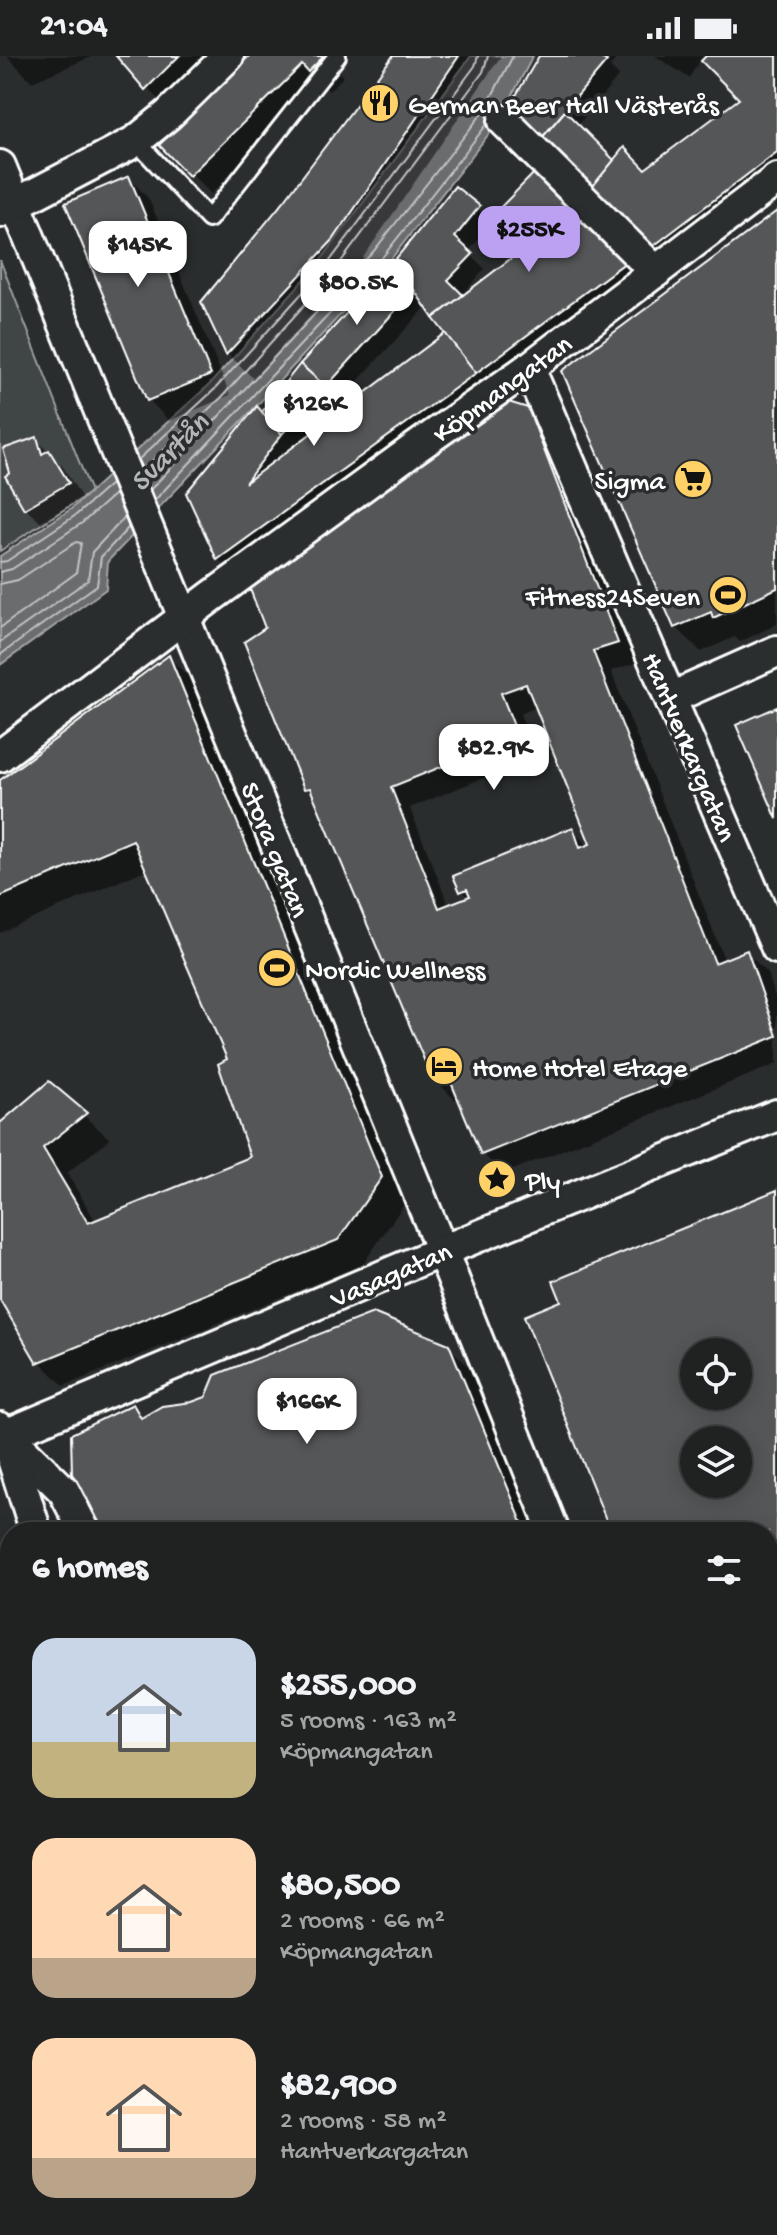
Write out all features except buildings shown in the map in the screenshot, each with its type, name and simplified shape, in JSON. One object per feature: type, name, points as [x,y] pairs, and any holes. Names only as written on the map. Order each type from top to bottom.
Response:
[{"type":"street","points":[[8,208],[136,141],[169,114],[228,56]]},
{"type":"street","points":[[504,121],[656,272]]},
{"type":"street","name":"Stora gatan","points":[[0,166],[8,208],[118,454],[550,1522]]},
{"type":"street","name":"Köpmangatan","points":[[0,756],[183,618],[529,368],[777,179]]},
{"type":"street","name":"Hantverkargatan","points":[[529,368],[777,948]]},
{"type":"street","points":[[671,698],[777,651]]},
{"type":"street","name":"Vasagatan","points":[[2,1432],[777,1115]]},
{"type":"street","points":[[2,1432],[33,1522]]},
{"type":"street","points":[[2,1432],[64,1491],[80,1522]]},
{"type":"lane","points":[[136,141],[209,219],[337,56]]},
{"type":"shaded area","points":[[0,260],[91,492],[0,551]]},
{"type":"water","name":"Svartån","points":[[471,56],[533,56],[499,121],[387,264],[108,561],[106,589],[0,665],[0,556],[71,509],[209,385],[318,264]]},
{"type":"place","name":"German Beer Hall Västerås","points":[[380,103]]},
{"type":"place","name":"Sigma","points":[[693,479]]},
{"type":"place","name":"Fitness24Seven","points":[[728,595]]},
{"type":"place","name":"Nordic Wellness","points":[[277,968]]},
{"type":"place","name":"Home Hotel Etage","points":[[444,1066]]},
{"type":"place","name":"Ply","points":[[497,1179]]}]
